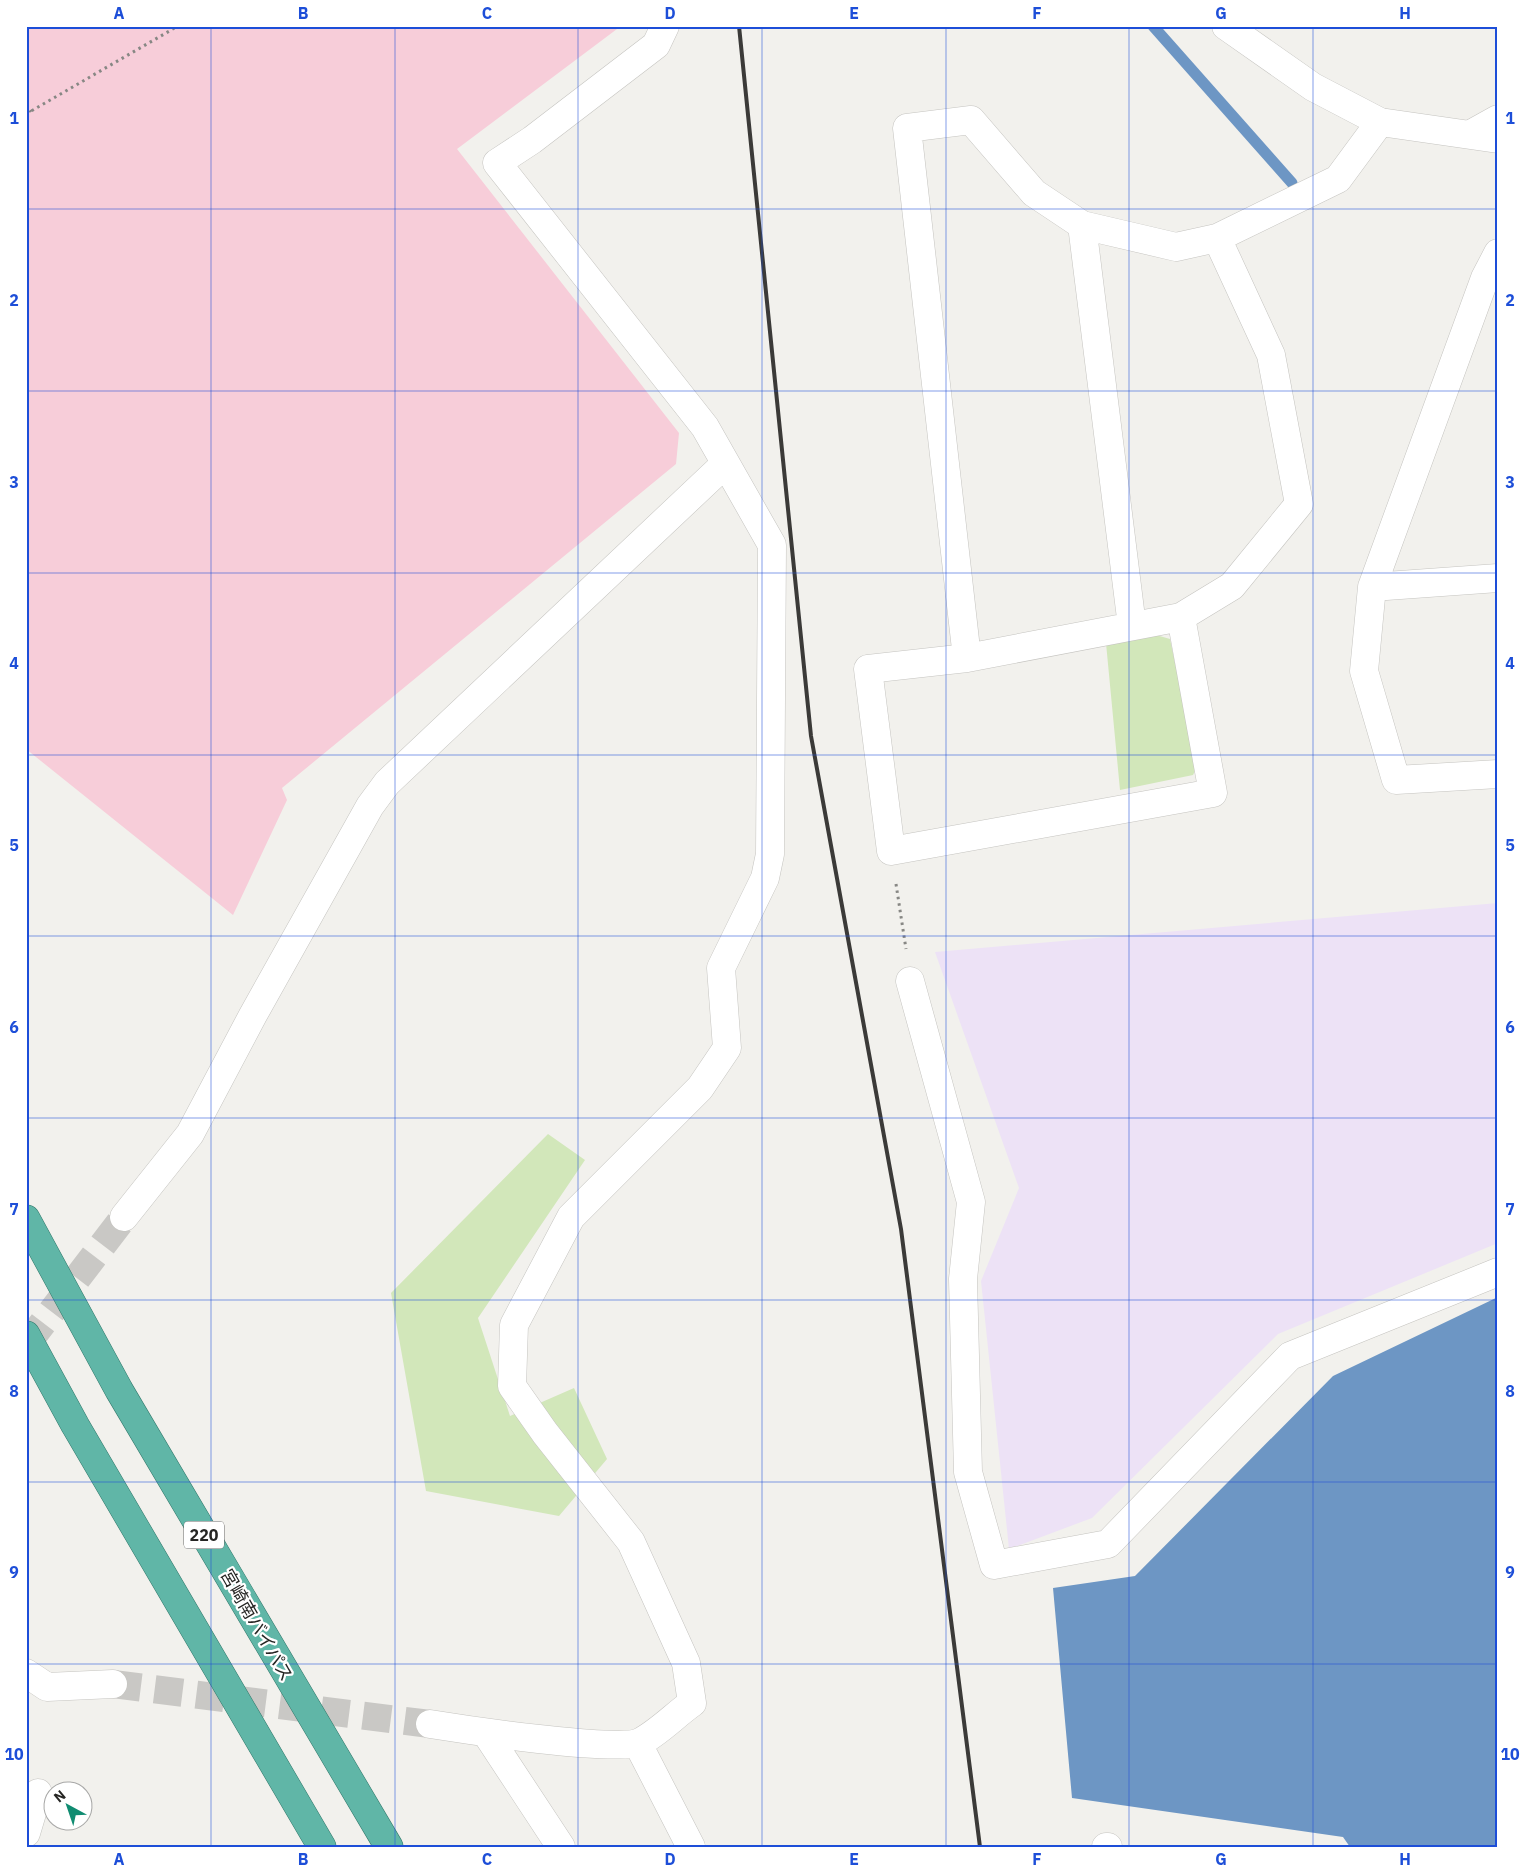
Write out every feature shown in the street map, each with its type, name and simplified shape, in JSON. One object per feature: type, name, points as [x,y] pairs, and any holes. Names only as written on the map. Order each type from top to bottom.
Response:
[{"type":"highway","name":"宮崎南バイパス","points":[[26,1219],[119,1390],[389,1847]]},
{"type":"highway","points":[[26,1335],[75,1425],[322,1847]]},
{"type":"street","points":[[430,1724],[486,1733],[601,1744],[638,1744],[692,1703],[686,1663],[631,1542],[545,1433],[512,1386],[514,1325],[571,1217],[700,1088],[727,1048],[721,968],[765,878],[770,854],[772,545],[705,427],[497,164],[656,45],[664,26]]},
{"type":"street","points":[[1226,26],[1313,87],[1380,122],[1424,130],[1471,134],[1498,139]]},
{"type":"street","points":[[1471,134],[1498,119]]},
{"type":"street","points":[[967,658],[907,128],[971,120],[1034,193],[1082,225],[1176,247],[1217,238],[1338,178],[1380,122]]},
{"type":"street","points":[[1082,225],[1132,626]]},
{"type":"street","points":[[1181,617],[1213,793],[891,851],[868,669],[967,658],[1181,617],[1232,586],[1299,504],[1271,355],[1217,238]]},
{"type":"street","points":[[1498,253],[1492,282],[1372,587],[1364,671],[1396,780],[1498,774]]},
{"type":"street","points":[[124,1217],[190,1134],[370,806],[387,783],[725,464]]},
{"type":"street","points":[[1372,587],[1498,578]]},
{"type":"street","points":[[910,981],[971,1202],[963,1279],[968,1472],[994,1565],[1108,1544],[1290,1356],[1498,1272]]},
{"type":"street","points":[[26,1672],[47,1688],[113,1684]]},
{"type":"street","points":[[486,1733],[561,1847]]},
{"type":"street","points":[[638,1744],[692,1847]]},
{"type":"street","points":[[26,1833],[38,1793]]},
{"type":"path","points":[[26,114],[178,26]]},
{"type":"path","points":[[26,105],[30,112]]},
{"type":"path","points":[[891,851],[910,981]]},
{"type":"shaded area","points":[[1498,903],[1498,1243],[1278,1334],[1092,1518],[1009,1549],[981,1281],[1019,1188],[935,952]]},
{"type":"green space","points":[[1156,635],[1170,639],[1197,767],[1193,775],[1120,790],[1106,643]]},
{"type":"green space","points":[[548,1134],[585,1160],[478,1318],[510,1416],[574,1388],[607,1459],[559,1516],[426,1491],[391,1293]]},
{"type":"water","points":[[1498,1297],[1498,1847],[1350,1847],[1343,1837],[1072,1798],[1053,1588],[1135,1576],[1333,1376]]},
{"type":"building","points":[[26,26],[621,26],[457,149],[679,433],[676,464],[282,788],[287,800],[233,915],[26,749]]},
{"type":"waterway","points":[[1153,26],[1292,183]]},
{"type":"tunnel","points":[[26,1345],[124,1217]]},
{"type":"tunnel","points":[[113,1684],[430,1724]]},
{"type":"railway","points":[[739,26],[811,736],[901,1229],[980,1847]]}]
